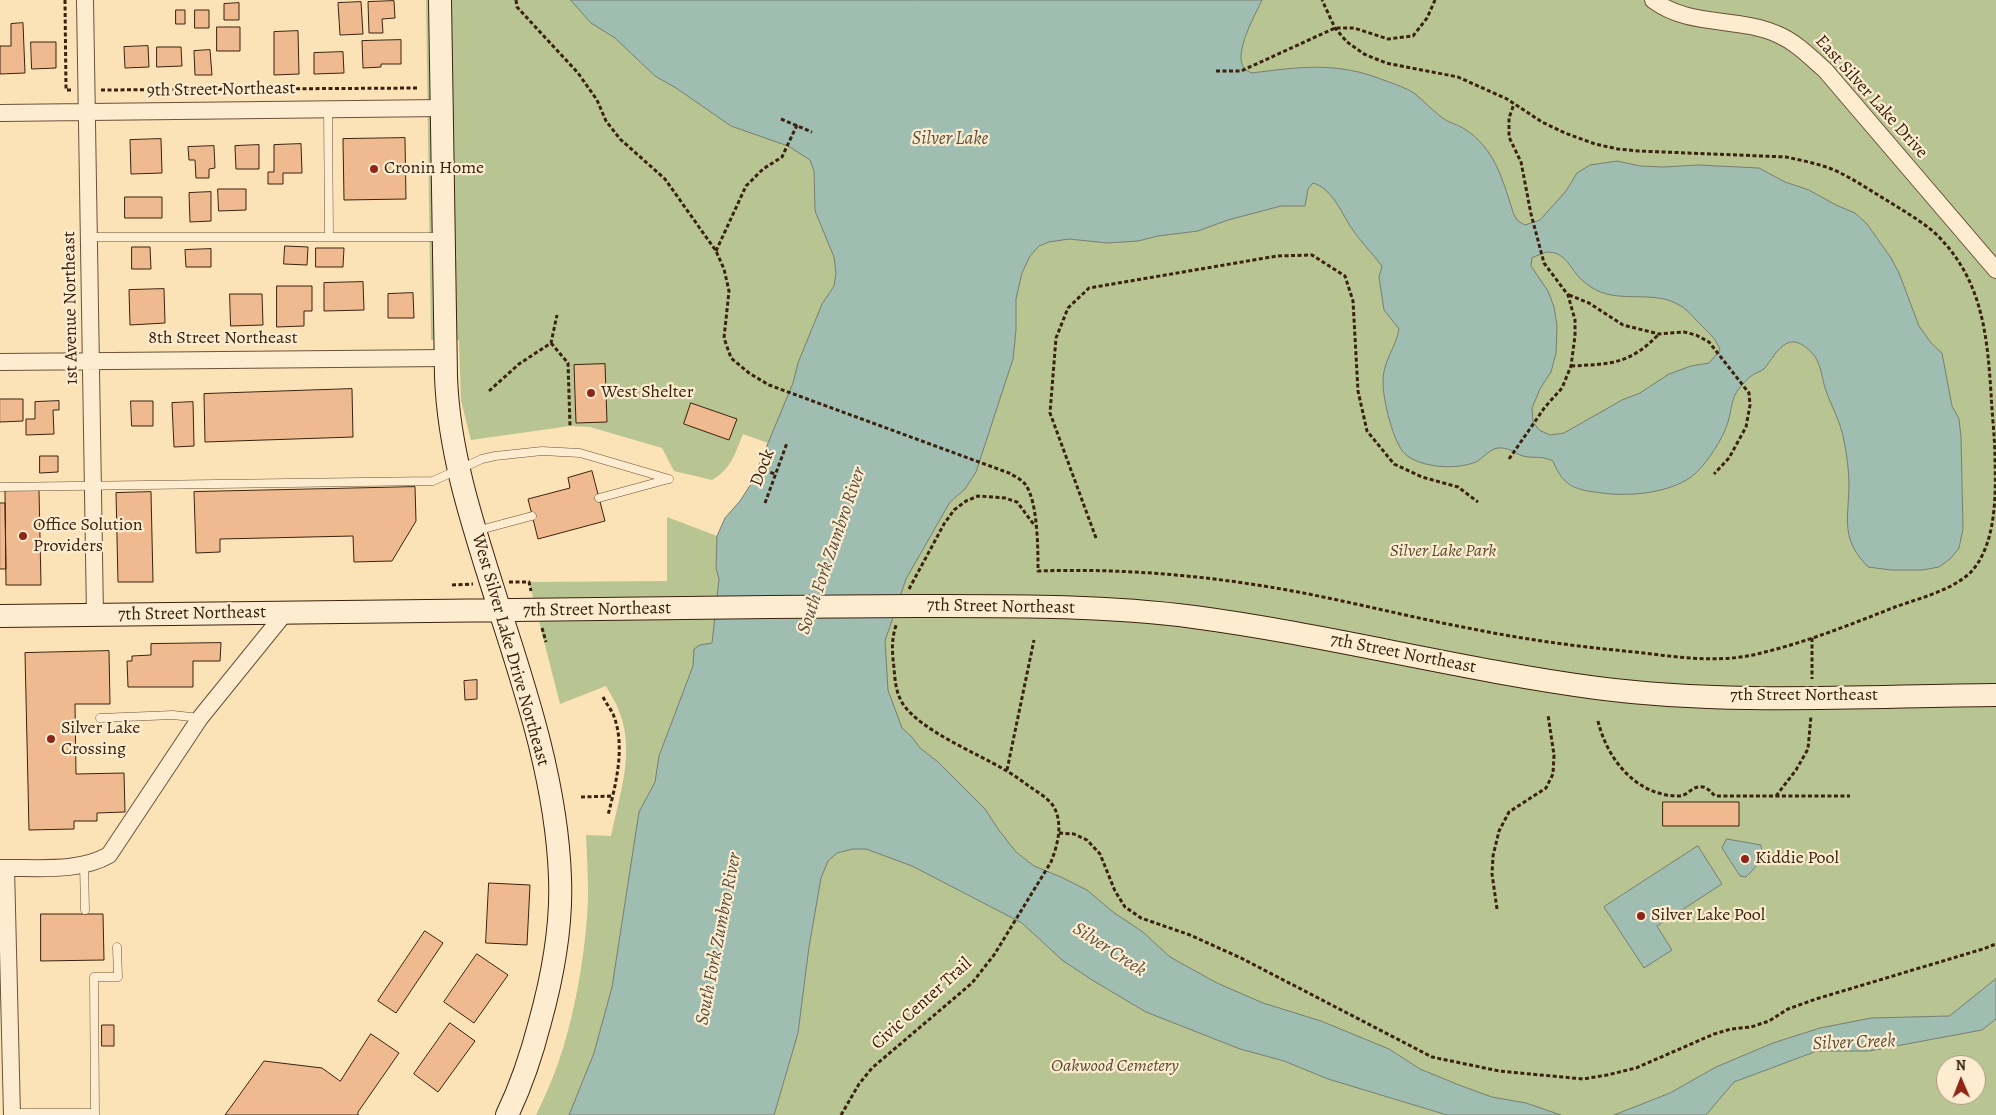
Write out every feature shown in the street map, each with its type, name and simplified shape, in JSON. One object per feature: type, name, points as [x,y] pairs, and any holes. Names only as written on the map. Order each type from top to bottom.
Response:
[{"type":"main road","name":"West Silver Lake Drive Northeast","points":[[440,0],[446,358],[449,418],[458,469],[475,532],[522,682],[547,778],[556,826],[560,880],[559,925],[544,1007],[521,1081],[507,1115]]},
{"type":"main road","name":"7th Street Northeast","points":[[0,616],[915,606],[1083,608],[1192,617],[1288,631],[1443,663],[1597,688],[1650,693],[1755,697],[1996,695]]},
{"type":"street","name":"1st Avenue Northeast","points":[[85,0],[95,615]]},
{"type":"street","name":"East Silver Lake Drive","points":[[1652,0],[1677,14],[1696,19],[1756,28],[1777,34],[1793,42],[1824,70],[1996,270]]},
{"type":"street","name":"9th Street Northeast","points":[[0,113],[442,108]]},
{"type":"street","name":"8th Street Northeast","points":[[0,362],[446,358]]},
{"type":"street","points":[[12,1114],[5,1081],[3,868],[64,867],[97,862],[109,855],[200,718],[285,613]]},
{"type":"lane","points":[[328,109],[329,237]]},
{"type":"lane","points":[[90,237],[444,237]]},
{"type":"lane","points":[[0,487],[433,481],[458,469],[495,456],[542,451],[580,453],[669,479],[599,498]]},
{"type":"lane","points":[[475,532],[532,516]]},
{"type":"lane","points":[[100,718],[172,714],[200,718]]},
{"type":"lane","points":[[84,864],[85,910]]},
{"type":"lane","points":[[12,1114],[95,1114],[94,977],[118,977],[117,948]]},
{"type":"path","points":[[65,0],[66,90],[418,88]]},
{"type":"path","points":[[516,0],[517,7],[578,73],[597,100],[606,121],[620,139],[665,179],[716,251],[724,269],[729,291],[724,338],[731,358],[749,373],[769,385],[1009,473],[1024,482],[1031,494],[1038,542],[1038,571],[1096,571],[1160,575],[1268,586],[1510,636],[1589,648],[1704,660],[1758,654],[1812,638],[1949,586],[1971,572],[1994,536],[1995,455],[1984,323],[1976,294],[1956,260],[1938,237],[1922,222],[1830,168],[1786,157],[1618,149],[1565,133],[1480,85],[1458,77],[1386,63],[1364,54],[1347,42],[1335,28],[1322,0]]},
{"type":"path","points":[[1216,71],[1241,71],[1335,28],[1354,28],[1388,39],[1413,36],[1427,18],[1435,0]]},
{"type":"path","points":[[1509,459],[1545,407],[1562,388],[1571,366],[1575,336],[1575,320],[1568,295],[1544,263],[1531,214],[1521,162],[1509,137],[1509,118],[1514,104]]},
{"type":"path","points":[[781,119],[812,132]]},
{"type":"path","points":[[716,251],[746,186],[763,169],[782,157],[797,126]]},
{"type":"path","points":[[1096,538],[1050,413],[1056,338],[1068,308],[1089,288],[1277,256],[1312,255],[1345,276],[1353,301],[1358,391],[1367,431],[1394,464],[1422,477],[1458,487],[1478,502]]},
{"type":"path","points":[[1568,295],[1590,303],[1623,325],[1659,334],[1684,332],[1696,335],[1709,342],[1748,393],[1750,405],[1746,427],[1729,458],[1714,474]]},
{"type":"path","points":[[489,391],[519,364],[551,343],[557,315]]},
{"type":"path","points":[[1571,366],[1607,364],[1628,358],[1645,349],[1659,334]]},
{"type":"path","points":[[551,343],[568,363],[570,426]]},
{"type":"path","name":"Dock","points":[[765,503],[787,443]]},
{"type":"path","points":[[758,468],[775,474]]},
{"type":"path","points":[[990,496],[1006,498],[1017,502],[1036,527]]},
{"type":"path","points":[[1812,638],[1812,661]]},
{"type":"path","points":[[1007,770],[1034,640]]},
{"type":"path","points":[[602,698],[613,714],[618,743],[618,771],[608,815]]},
{"type":"path","points":[[1497,909],[1492,874],[1493,856],[1499,831],[1510,812],[1546,788],[1553,774],[1554,755],[1548,714]]},
{"type":"path","points":[[1598,720],[1605,744],[1616,762],[1633,780],[1665,796],[1684,796],[1696,787],[1703,787],[1715,796],[1850,796]]},
{"type":"path","points":[[930,728],[1007,770],[1053,805],[1058,820],[1059,834],[1074,834],[1087,840],[1100,854],[1115,891],[1125,907],[1141,918],[1190,935],[1241,958],[1432,1057],[1499,1071],[1582,1079],[1621,1071],[1650,1062],[1714,1034],[1731,1029],[1750,1027],[1769,1020],[1788,1009],[1996,944]]},
{"type":"path","points":[[1776,796],[1796,770],[1808,749],[1810,731]]},
{"type":"path","points":[[581,797],[613,796]]},
{"type":"path","name":"Civic Center Trail","points":[[841,1115],[859,1084],[872,1068],[972,983],[994,954],[1052,862],[1059,834]]},
{"type":"green space","name":"Silver Lake Park","points":[[426,0],[1996,0],[1996,1115],[536,1115],[551,1082],[567,1036],[578,988],[587,917],[586,835],[611,836],[624,775],[626,744],[619,710],[606,686],[560,704],[529,582],[667,581],[667,517],[717,536],[725,518],[740,501],[751,484],[768,443],[743,434],[728,466],[712,480],[674,471],[662,448],[590,427],[570,426],[471,440],[461,401],[459,340],[431,340]]},
{"type":"water","name":"Silver Lake","points":[[571,0],[1262,0],[1250,24],[1243,44],[1241,62],[1246,70],[1251,73],[1319,67],[1351,70],[1411,91],[1443,118],[1463,128],[1483,145],[1502,178],[1514,215],[1518,221],[1525,225],[1540,220],[1566,191],[1577,173],[1590,165],[1617,161],[1640,166],[1698,165],[1759,168],[1785,182],[1809,190],[1855,213],[1867,224],[1891,258],[1899,273],[1919,326],[1931,343],[1942,353],[1952,406],[1959,419],[1961,437],[1963,529],[1959,548],[1950,559],[1939,567],[1922,570],[1891,570],[1868,567],[1859,557],[1850,539],[1848,530],[1849,475],[1841,427],[1825,388],[1817,360],[1810,351],[1797,342],[1791,342],[1781,348],[1764,369],[1751,376],[1739,389],[1733,400],[1723,435],[1701,468],[1687,480],[1664,489],[1638,494],[1613,494],[1585,490],[1566,482],[1561,477],[1553,461],[1523,456],[1502,448],[1492,450],[1476,462],[1468,465],[1450,467],[1430,465],[1413,459],[1406,455],[1397,441],[1385,399],[1383,375],[1399,329],[1384,310],[1379,277],[1382,266],[1354,231],[1330,195],[1313,183],[1308,189],[1305,206],[1281,206],[1228,220],[1198,231],[1158,236],[1138,241],[1107,243],[1069,239],[1049,242],[1039,246],[1030,256],[1022,273],[1016,299],[1016,330],[1013,359],[976,472],[965,489],[950,502],[906,579],[885,641],[888,690],[902,728],[920,748],[938,762],[985,809],[1016,852],[1034,866],[1087,890],[1113,912],[1143,932],[1170,957],[1217,983],[1263,1003],[1321,1021],[1389,1049],[1420,1069],[1459,1085],[1492,1097],[1526,1103],[1561,1115],[1447,1115],[1328,1079],[1284,1061],[1240,1049],[1146,1012],[1062,960],[1022,923],[912,866],[866,849],[853,849],[837,853],[828,861],[821,878],[809,947],[798,1033],[774,1115],[569,1115],[594,1053],[612,987],[639,812],[655,782],[659,756],[693,666],[694,649],[700,645],[712,643],[719,579],[716,568],[717,536],[725,518],[740,501],[751,484],[793,383],[798,363],[822,304],[834,286],[836,273],[834,257],[815,211],[814,171],[810,160],[788,146],[731,126],[676,88],[655,76],[615,38],[591,23]],"holes":[[[1547,252],[1562,256],[1578,276],[1596,290],[1616,296],[1659,298],[1682,307],[1711,335],[1720,350],[1709,363],[1691,366],[1669,374],[1640,393],[1622,400],[1564,433],[1550,435],[1539,430],[1533,422],[1532,408],[1540,389],[1551,372],[1556,353],[1557,326],[1554,307],[1548,291],[1531,266],[1532,258]]]},
{"type":"water","name":"Kiddie Pool","points":[[1727,839],[1761,845],[1760,859],[1746,877],[1740,876],[1722,848]]},
{"type":"water","name":"Silver Lake Pool","points":[[1698,846],[1722,884],[1657,926],[1672,950],[1644,968],[1604,907]]},
{"type":"water","name":"Silver Creek","points":[[1996,979],[1996,1019],[1982,1030],[1869,1051],[1817,1051],[1734,1082],[1706,1115],[1614,1115],[1670,1093],[1716,1067],[1773,1043],[1820,1028],[1871,1018],[1949,1016]]},
{"type":"building","points":[[394,1],[395,18],[382,19],[383,33],[369,33],[368,2]]},
{"type":"building","points":[[361,2],[363,34],[340,35],[338,3]]},
{"type":"building","points":[[239,3],[239,20],[224,20],[224,4]]},
{"type":"building","points":[[176,10],[185,10],[185,24],[176,24]]},
{"type":"building","points":[[195,10],[209,10],[209,28],[195,28]]},
{"type":"building","points":[[23,23],[25,73],[0,74],[0,46],[11,46],[11,24]]},
{"type":"building","points":[[217,27],[240,27],[240,51],[217,51]]},
{"type":"building","points":[[298,31],[299,74],[274,75],[274,32]]},
{"type":"building","points":[[401,40],[401,64],[381,64],[381,67],[363,68],[362,41]]},
{"type":"building","points":[[31,42],[56,42],[56,68],[32,69]]},
{"type":"building","points":[[148,46],[149,67],[125,68],[124,47]]},
{"type":"building","points":[[157,47],[181,47],[182,66],[157,67]]},
{"type":"building","points":[[210,50],[212,75],[195,75],[194,51]]},
{"type":"building","points":[[343,52],[344,73],[314,74],[314,53]]},
{"type":"building","name":"Cronin Home","points":[[405,138],[406,199],[344,200],[343,139]]},
{"type":"building","points":[[161,139],[162,173],[131,174],[130,140]]},
{"type":"building","points":[[301,144],[302,173],[283,173],[283,184],[268,184],[268,172],[274,172],[274,145]]},
{"type":"building","points":[[259,145],[259,169],[236,169],[235,146]]},
{"type":"building","points":[[214,146],[215,168],[209,169],[209,178],[196,178],[195,160],[189,160],[188,147]]},
{"type":"building","points":[[218,189],[246,189],[246,210],[219,211]]},
{"type":"building","points":[[211,192],[211,221],[190,222],[189,193]]},
{"type":"building","points":[[125,197],[162,197],[162,218],[125,218]]},
{"type":"building","points":[[285,246],[308,247],[307,265],[284,264]]},
{"type":"building","points":[[132,247],[150,247],[151,269],[132,269]]},
{"type":"building","points":[[316,248],[344,248],[343,267],[316,267]]},
{"type":"building","points":[[211,249],[211,267],[186,267],[185,250]]},
{"type":"building","points":[[363,282],[364,310],[324,311],[324,283]]},
{"type":"building","points":[[277,286],[312,286],[312,311],[304,311],[304,326],[277,327]]},
{"type":"building","points":[[164,289],[165,323],[130,325],[129,290]]},
{"type":"building","points":[[413,293],[414,318],[388,318],[388,294]]},
{"type":"building","points":[[230,294],[262,294],[263,325],[231,326]]},
{"type":"building","name":"West Shelter","points":[[605,364],[607,422],[576,423],[574,365]]},
{"type":"building","points":[[352,389],[353,437],[205,442],[204,394]]},
{"type":"building","points":[[0,399],[23,399],[23,421],[0,422]]},
{"type":"building","points":[[59,401],[59,410],[53,410],[54,434],[26,435],[26,419],[35,419],[35,402]]},
{"type":"building","points":[[131,401],[153,401],[153,426],[132,426]]},
{"type":"building","points":[[193,402],[194,446],[174,447],[172,403]]},
{"type":"building","points":[[691,403],[737,419],[729,440],[684,424]]},
{"type":"building","points":[[40,456],[58,456],[58,472],[40,473]]},
{"type":"building","points":[[592,471],[605,521],[538,539],[528,499],[570,488],[568,478]]},
{"type":"building","points":[[415,487],[416,521],[392,561],[354,562],[353,536],[220,539],[220,552],[196,553],[194,492]]},
{"type":"building","name":"Office Solution Providers","points":[[39,490],[41,585],[6,585],[5,491]]},
{"type":"building","points":[[151,492],[153,582],[118,582],[116,493]]},
{"type":"building","points":[[0,503],[5,503],[6,569],[0,569]]},
{"type":"building","points":[[221,643],[220,661],[193,661],[193,687],[128,687],[127,661],[132,661],[132,656],[151,655],[151,644]]},
{"type":"building","name":"Silver Lake Crossing","points":[[109,651],[110,704],[75,704],[76,774],[124,773],[125,812],[97,813],[97,821],[74,821],[74,829],[29,830],[25,653]]},
{"type":"building","points":[[477,680],[477,699],[465,700],[464,681]]},
{"type":"building","points":[[1663,802],[1739,802],[1739,826],[1663,826]]},
{"type":"building","points":[[489,883],[530,885],[527,945],[486,943]]},
{"type":"building","points":[[41,914],[103,914],[104,960],[41,961]]},
{"type":"building","points":[[425,931],[443,943],[396,1013],[378,1001]]},
{"type":"building","points":[[477,954],[508,975],[474,1023],[444,1002]]},
{"type":"building","points":[[450,1023],[475,1041],[438,1092],[414,1074]]},
{"type":"building","points":[[102,1025],[114,1025],[114,1046],[102,1046]]},
{"type":"building","points":[[371,1034],[399,1053],[358,1112],[358,1115],[225,1115],[264,1061],[322,1068],[340,1081]]},
{"type":"place","name":"Cronin Home","points":[[374,169]]},
{"type":"place","name":"West Shelter","points":[[591,393]]},
{"type":"place","name":"Office Solution Providers","points":[[23,536]]},
{"type":"place","name":"Silver Lake Crossing","points":[[51,739]]},
{"type":"place","name":"Kiddie Pool","points":[[1745,859]]},
{"type":"place","name":"Silver Lake Pool","points":[[1641,916]]},
{"type":"water label","name":"South Fork Zumbro River","points":[[832,551]]},
{"type":"water label","name":"South Fork Zumbro River","points":[[719,939]]},
{"type":"park label","name":"Oakwood Cemetery","points":[[1115,1067]]}]
